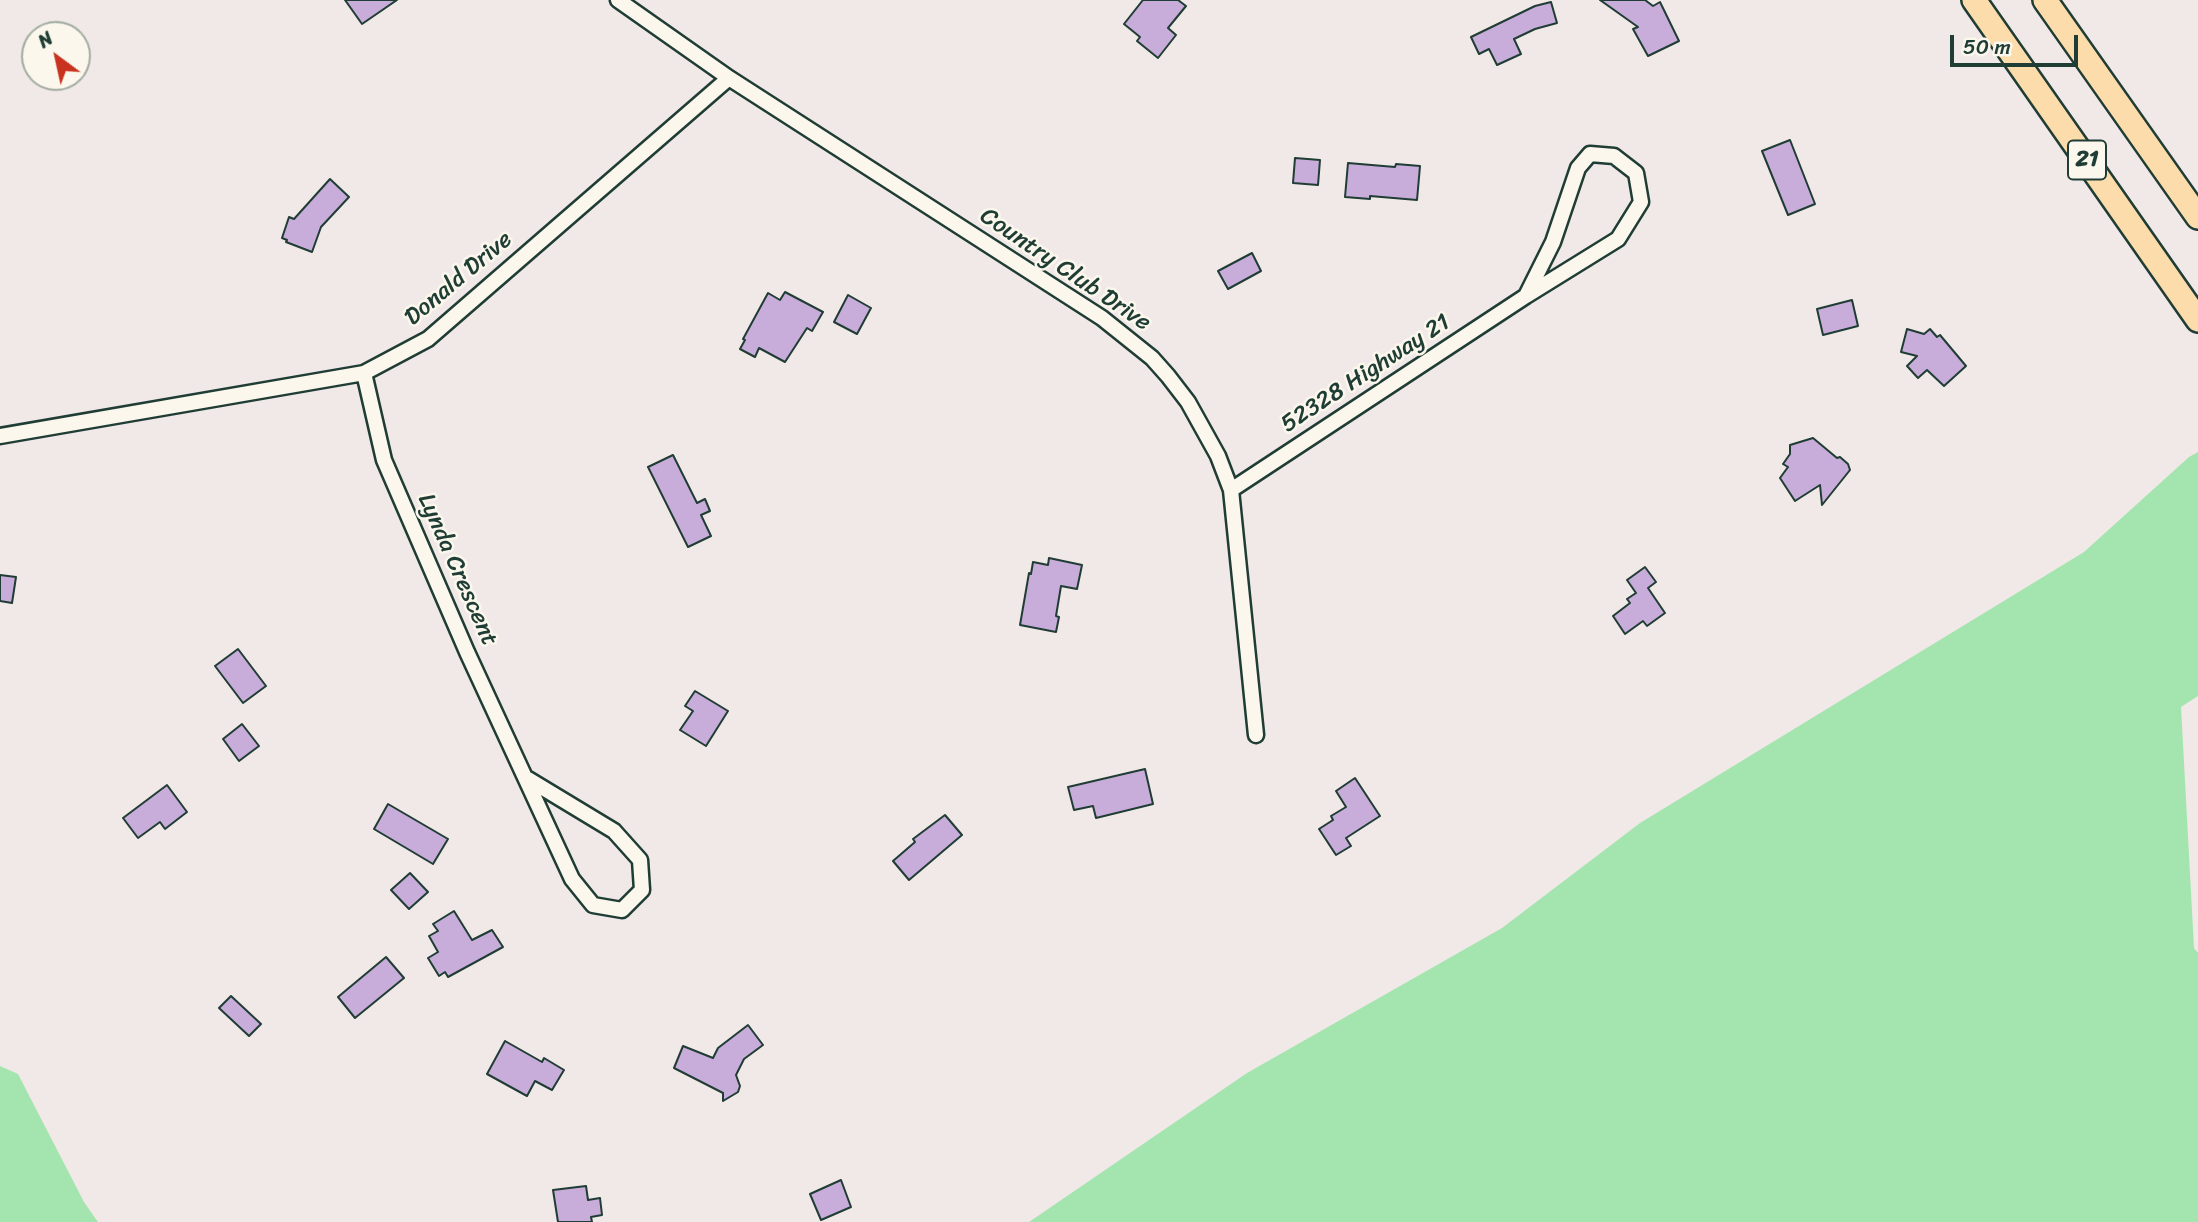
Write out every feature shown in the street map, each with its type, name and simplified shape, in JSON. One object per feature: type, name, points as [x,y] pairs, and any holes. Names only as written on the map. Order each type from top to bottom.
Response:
[{"type":"main road","name":"21","points":[[1974,0],[2198,320]]},
{"type":"main road","name":"21","points":[[2045,0],[2198,218]]},
{"type":"street","name":"Country Club Drive","points":[[618,0],[729,78],[1062,291],[1130,340],[1168,376],[1188,402],[1218,456],[1231,491],[1256,735]]},
{"type":"street","name":"Donald Drive","points":[[0,436],[364,373],[428,339],[729,78]]},
{"type":"street","name":"52328 Highway 21","points":[[1231,491],[1526,296],[1618,239],[1641,202],[1636,173],[1614,156],[1590,154],[1578,168],[1553,242],[1526,296]]},
{"type":"street","name":"Lynda Crescent","points":[[364,373],[384,460],[467,652],[572,879],[593,905],[622,910],[642,890],[640,860],[614,831],[528,779]]},
{"type":"green space","points":[[2198,452],[2198,696],[2181,707],[2194,948],[2198,953],[2198,1222],[1029,1222],[1247,1073],[1502,928],[1640,823],[2084,552],[2189,457]]},
{"type":"green space","points":[[0,1066],[18,1074],[84,1202],[98,1222],[0,1222]]},
{"type":"building","points":[[345,0],[397,0],[362,24]]},
{"type":"building","points":[[1143,0],[1178,0],[1186,6],[1168,28],[1176,35],[1158,58],[1137,41],[1140,37],[1124,24]]},
{"type":"building","points":[[1600,0],[1645,0],[1653,6],[1660,2],[1679,41],[1648,56],[1633,29],[1638,27]]},
{"type":"building","points":[[1551,2],[1557,23],[1514,39],[1521,54],[1497,65],[1489,49],[1479,54],[1471,37],[1535,6]]},
{"type":"building","points":[[1790,140],[1815,204],[1788,215],[1762,151]]},
{"type":"building","points":[[1295,158],[1320,160],[1318,185],[1293,183]]},
{"type":"building","points":[[1348,163],[1420,166],[1417,200],[1345,197]]},
{"type":"building","points":[[330,179],[349,197],[321,227],[312,252],[286,242],[287,240],[282,238],[289,217],[294,219]]},
{"type":"building","points":[[1252,253],[1261,271],[1228,289],[1218,271]]},
{"type":"building","points":[[785,292],[823,312],[812,331],[807,328],[785,362],[759,348],[755,357],[740,349],[768,293],[780,300]]},
{"type":"building","points":[[848,295],[871,308],[857,334],[834,322]]},
{"type":"building","points":[[1852,300],[1858,326],[1823,335],[1817,309]]},
{"type":"building","points":[[1907,329],[1924,334],[1930,329],[1937,337],[1940,335],[1966,366],[1944,386],[1927,370],[1918,378],[1907,366],[1917,356],[1901,352]]},
{"type":"building","points":[[1813,438],[1837,458],[1840,457],[1850,470],[1822,505],[1820,485],[1795,501],[1780,478],[1788,467],[1783,464],[1790,454],[1790,445]]},
{"type":"building","points":[[673,455],[697,503],[705,499],[710,511],[701,515],[711,536],[688,547],[648,467]]},
{"type":"building","points":[[1049,558],[1082,565],[1077,589],[1061,586],[1056,632],[1020,625],[1033,562],[1048,565]]},
{"type":"building","points":[[1645,567],[1656,582],[1648,588],[1665,613],[1647,626],[1643,621],[1625,634],[1613,616],[1630,603],[1627,599],[1636,593],[1627,580]]},
{"type":"building","points":[[0,575],[16,577],[12,603],[0,601]]},
{"type":"building","points":[[238,649],[266,686],[243,703],[215,666]]},
{"type":"building","points":[[695,691],[728,711],[706,746],[680,730],[693,711],[685,706]]},
{"type":"building","points":[[242,724],[259,746],[239,761],[223,739]]},
{"type":"building","points":[[1145,769],[1153,804],[1096,818],[1093,806],[1074,810],[1068,787]]},
{"type":"building","points":[[1355,778],[1380,816],[1346,838],[1351,846],[1336,855],[1319,829],[1333,820],[1331,816],[1346,807],[1336,791]]},
{"type":"building","points":[[167,785],[187,812],[165,829],[160,822],[138,838],[123,818]]},
{"type":"building","points":[[388,804],[448,839],[433,864],[374,829]]},
{"type":"building","points":[[945,815],[962,835],[909,880],[893,861],[915,842],[913,839]]},
{"type":"building","points":[[410,873],[428,892],[409,909],[391,890]]},
{"type":"building","points":[[454,911],[472,940],[492,930],[503,947],[448,977],[445,972],[439,976],[428,958],[438,952],[429,936],[438,931],[433,924]]},
{"type":"building","points":[[386,957],[404,978],[355,1018],[338,997]]},
{"type":"building","points":[[231,996],[261,1024],[249,1036],[219,1008]]},
{"type":"building","points":[[748,1025],[763,1045],[744,1059],[736,1075],[740,1086],[738,1092],[723,1101],[723,1093],[674,1068],[683,1046],[713,1058],[718,1048]]},
{"type":"building","points":[[505,1041],[542,1062],[544,1058],[564,1070],[552,1090],[535,1081],[527,1096],[487,1074]]},
{"type":"building","points":[[841,1180],[851,1207],[821,1220],[810,1194]]},
{"type":"building","points":[[586,1186],[588,1200],[600,1198],[602,1215],[591,1217],[592,1222],[558,1222],[553,1190]]}]
